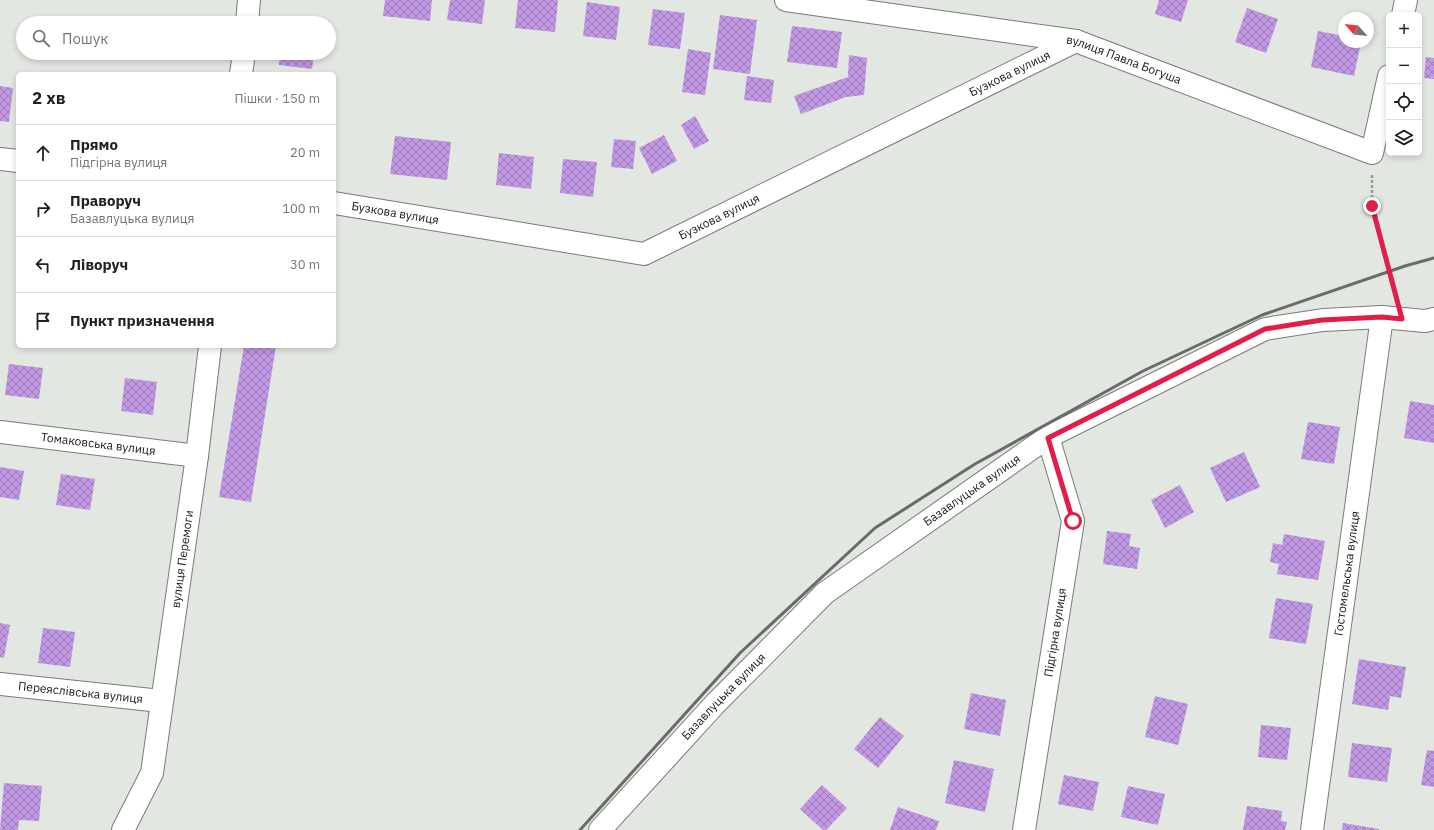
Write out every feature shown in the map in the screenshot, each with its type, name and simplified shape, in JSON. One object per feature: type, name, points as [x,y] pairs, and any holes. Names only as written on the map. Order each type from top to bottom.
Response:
[{"type":"street","points":[[248,16],[249,0]]},
{"type":"street","name":"вулиця Павла Богуша","points":[[786,0],[1076,41],[1372,153]]},
{"type":"street","points":[[1404,12],[1406,0]]},
{"type":"street","name":"Бузкова вулиця","points":[[336,203],[644,254],[1076,41]]},
{"type":"street","points":[[241,72],[243,60]]},
{"type":"street","points":[[1372,153],[1387,84]]},
{"type":"street","points":[[0,159],[16,161]]},
{"type":"street","name":"Базавлуцька вулиця","points":[[600,830],[715,704],[825,593],[1048,438],[1265,329],[1322,320],[1392,318],[1425,321],[1434,319]]},
{"type":"street","name":"Гостомельська вулиця","points":[[1312,830],[1392,318]]},
{"type":"street","name":"вулиця Перемоги","points":[[123,830],[152,773],[161,701],[197,456],[210,348]]},
{"type":"street","name":"Томаковська вулиця","points":[[0,432],[197,456]]},
{"type":"street","name":"Підгірна вулиця","points":[[1024,830],[1073,521],[1048,438]]},
{"type":"street","name":"Переяслівська вулиця","points":[[0,684],[161,701]]},
{"type":"path","points":[[1372,153],[1372,206],[1392,318]]},
{"type":"building","points":[[385,0],[432,0],[430,21],[383,16]]},
{"type":"building","points":[[450,0],[485,0],[482,24],[447,20]]},
{"type":"building","points":[[518,0],[558,0],[555,32],[515,28]]},
{"type":"building","points":[[1159,0],[1188,0],[1181,22],[1155,14]]},
{"type":"building","points":[[587,2],[620,7],[616,40],[583,36]]},
{"type":"building","points":[[1247,8],[1278,19],[1266,53],[1235,42]]},
{"type":"building","points":[[653,9],[685,13],[680,49],[648,45]]},
{"type":"building","points":[[720,15],[757,20],[750,74],[713,69]]},
{"type":"building","points":[[792,26],[842,32],[837,68],[787,62]]},
{"type":"building","points":[[1318,31],[1338,35],[1338,48],[1360,48],[1354,76],[1311,67]]},
{"type":"building","points":[[688,49],[711,53],[705,95],[682,92]]},
{"type":"building","points":[[849,55],[867,58],[864,95],[846,97],[801,114],[794,96],[848,77]]},
{"type":"building","points":[[1426,57],[1434,58],[1434,79],[1424,78]]},
{"type":"building","points":[[279,60],[313,60],[312,69],[279,65]]},
{"type":"building","points":[[747,76],[774,80],[771,103],[744,100]]},
{"type":"building","points":[[0,86],[13,88],[9,122],[0,121]]},
{"type":"building","points":[[695,116],[709,141],[694,149],[681,125]]},
{"type":"building","points":[[664,135],[677,161],[652,174],[639,148]]},
{"type":"building","points":[[395,136],[451,142],[447,180],[390,174]]},
{"type":"building","points":[[614,139],[636,141],[633,169],[611,167]]},
{"type":"building","points":[[499,153],[534,157],[531,189],[496,185]]},
{"type":"building","points":[[563,159],[597,162],[593,197],[560,193]]},
{"type":"building","points":[[244,348],[276,348],[251,502],[219,497]]},
{"type":"building","points":[[9,364],[43,368],[39,399],[5,395]]},
{"type":"building","points":[[125,378],[157,382],[153,415],[121,411]]},
{"type":"building","points":[[1410,401],[1434,405],[1434,443],[1404,438]]},
{"type":"building","points":[[1308,422],[1340,427],[1334,464],[1301,459]]},
{"type":"building","points":[[1244,452],[1260,487],[1226,502],[1210,468]]},
{"type":"building","points":[[0,467],[24,471],[19,500],[0,497]]},
{"type":"building","points":[[61,474],[95,479],[90,510],[56,505]]},
{"type":"building","points":[[1180,485],[1194,512],[1165,528],[1151,500]]},
{"type":"building","points":[[1107,531],[1131,534],[1129,546],[1140,548],[1137,569],[1103,564]]},
{"type":"building","points":[[1284,534],[1325,541],[1318,580],[1277,574],[1279,564],[1270,562],[1273,543],[1282,545]]},
{"type":"building","points":[[1276,598],[1313,604],[1306,644],[1269,638]]},
{"type":"building","points":[[0,623],[10,625],[4,658],[0,657]]},
{"type":"building","points":[[43,628],[75,632],[70,667],[38,663]]},
{"type":"building","points":[[1359,659],[1406,667],[1401,698],[1390,696],[1388,710],[1352,704]]},
{"type":"building","points":[[971,693],[1006,700],[1000,736],[964,729]]},
{"type":"building","points":[[1155,696],[1188,704],[1178,745],[1145,737]]},
{"type":"building","points":[[880,717],[904,736],[878,768],[854,749]]},
{"type":"building","points":[[1261,725],[1291,728],[1287,760],[1258,757]]},
{"type":"building","points":[[1352,743],[1392,748],[1387,782],[1348,777]]},
{"type":"building","points":[[1427,750],[1434,751],[1434,787],[1421,785]]},
{"type":"building","points":[[954,760],[994,769],[985,812],[945,803]]},
{"type":"building","points":[[1064,775],[1099,782],[1093,811],[1058,804]]},
{"type":"building","points":[[4,783],[42,786],[39,821],[19,820],[18,830],[0,830]]},
{"type":"building","points":[[822,785],[847,808],[826,830],[823,830],[800,809]]},
{"type":"building","points":[[1128,786],[1165,794],[1158,825],[1121,817]]},
{"type":"building","points":[[1247,806],[1282,811],[1281,821],[1287,822],[1285,830],[1243,830]]},
{"type":"building","points":[[898,807],[939,821],[936,830],[890,830]]},
{"type":"building","points":[[1343,823],[1379,829],[1379,830],[1342,830]]},
{"type":"railway","points":[[580,830],[740,653],[875,528],[975,464],[1143,371],[1262,315],[1405,266],[1434,258]]},
{"type":"route","points":[[1073,521],[1048,438],[1265,329],[1322,320],[1382,317],[1402,319],[1372,206]]}]
